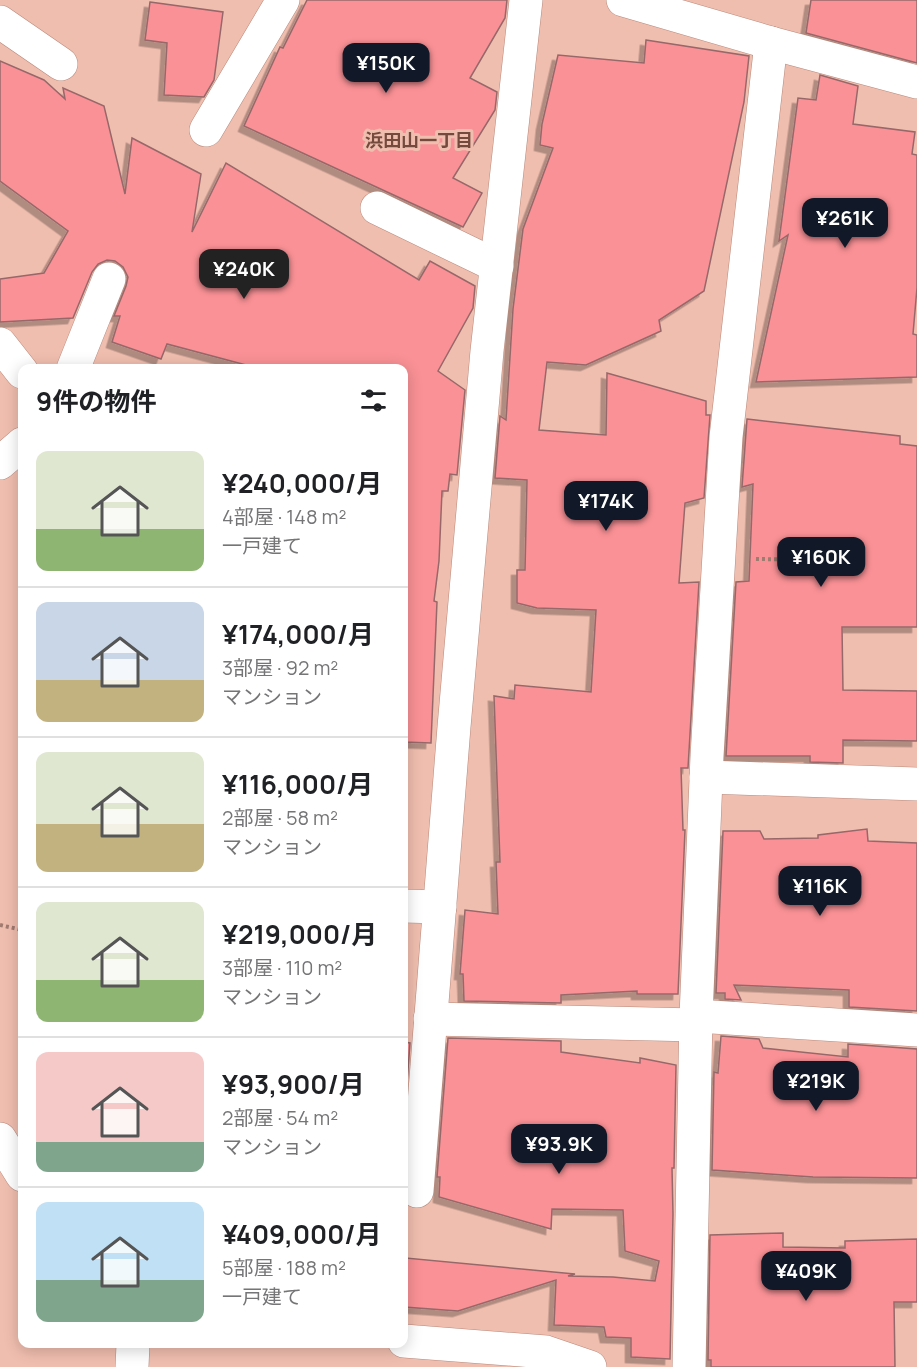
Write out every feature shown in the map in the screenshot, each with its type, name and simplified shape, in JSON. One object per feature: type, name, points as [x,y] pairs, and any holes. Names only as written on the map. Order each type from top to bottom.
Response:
[{"type":"street","points":[[206,130],[283,0]]},
{"type":"street","points":[[417,1191],[476,480],[496,266],[526,0]]},
{"type":"street","points":[[623,0],[917,82]]},
{"type":"street","points":[[0,22],[60,64]]},
{"type":"street","points":[[689,1367],[696,1021],[718,559],[726,436],[771,43]]},
{"type":"street","points":[[377,208],[496,266]]},
{"type":"street","points":[[75,364],[109,279]]},
{"type":"street","points":[[0,344],[18,367]]},
{"type":"street","points":[[0,463],[18,447]]},
{"type":"street","points":[[706,777],[917,784]]},
{"type":"street","points":[[408,906],[440,907]]},
{"type":"street","points":[[430,1019],[696,1021],[917,1030]]},
{"type":"street","points":[[0,1139],[18,1168]]},
{"type":"street","points":[[132,1367],[133,1348]]},
{"type":"street","points":[[419,1350],[546,1352],[590,1367]]},
{"type":"path","points":[[718,559],[851,560]]},
{"type":"path","points":[[0,925],[18,929]]},
{"type":"building","points":[[307,0],[507,0],[505,18],[470,78],[497,92],[495,110],[453,178],[482,193],[463,227],[244,126],[280,47],[283,48]]},
{"type":"building","points":[[811,0],[917,0],[917,63],[806,33]]},
{"type":"building","points":[[150,2],[223,12],[214,80],[204,97],[164,95],[167,43],[145,40]]},
{"type":"building","points":[[646,40],[749,56],[744,102],[704,291],[659,320],[661,331],[586,365],[547,362],[539,430],[606,435],[607,373],[706,401],[706,415],[710,415],[704,498],[685,503],[679,583],[699,582],[688,768],[681,768],[683,830],[685,830],[678,994],[637,994],[637,991],[561,995],[561,1003],[464,1001],[463,974],[460,974],[465,910],[498,914],[496,862],[500,862],[494,696],[514,699],[515,685],[591,692],[596,610],[537,608],[517,603],[517,570],[525,570],[527,480],[495,478],[500,416],[506,420],[513,309],[523,229],[553,148],[540,145],[542,124],[558,55],[644,63]]},
{"type":"building","points":[[0,61],[44,80],[65,99],[63,88],[104,106],[125,194],[132,138],[201,174],[192,232],[226,163],[419,280],[430,261],[475,286],[473,308],[438,371],[465,390],[457,475],[450,474],[448,491],[442,491],[439,561],[434,601],[437,602],[431,743],[408,742],[408,364],[242,364],[167,344],[161,359],[112,342],[120,316],[114,316],[128,277],[123,267],[115,261],[107,260],[98,264],[92,272],[73,318],[0,322],[0,279],[44,273],[68,231],[0,181]]},
{"type":"building","points":[[820,75],[858,86],[853,124],[915,132],[912,154],[917,155],[917,288],[913,334],[917,335],[917,377],[756,382],[788,235],[779,241],[798,98],[816,100]]},
{"type":"building","points":[[747,419],[900,436],[900,444],[917,446],[917,627],[842,627],[843,690],[917,691],[917,741],[843,740],[843,763],[810,762],[810,756],[726,756],[736,582],[749,581],[753,484],[742,487]]},
{"type":"building","points":[[867,829],[868,841],[917,843],[917,1011],[849,1007],[849,990],[734,985],[741,1000],[725,999],[725,993],[716,993],[723,831],[760,831],[764,839],[818,838],[818,835]]},
{"type":"building","points":[[721,1036],[759,1039],[763,1048],[848,1057],[848,1044],[917,1049],[917,1178],[813,1177],[712,1170],[714,1072],[718,1073]]},
{"type":"building","points":[[448,1038],[561,1041],[561,1052],[640,1063],[640,1058],[676,1065],[674,1168],[672,1168],[670,1359],[631,1357],[631,1338],[606,1337],[604,1327],[554,1325],[556,1280],[458,1311],[408,1307],[408,1258],[575,1274],[568,1276],[655,1281],[659,1261],[625,1251],[623,1210],[552,1209],[551,1229],[439,1197],[440,1177],[437,1177]]},
{"type":"building","points":[[408,1043],[410,1043],[408,1070]]},
{"type":"building","points":[[783,1233],[783,1247],[845,1248],[845,1241],[917,1239],[917,1302],[894,1302],[895,1367],[711,1367],[711,1360],[708,1360],[710,1235]]},
{"type":"district","name":"浜田山一丁目","points":[[419,141]]}]
